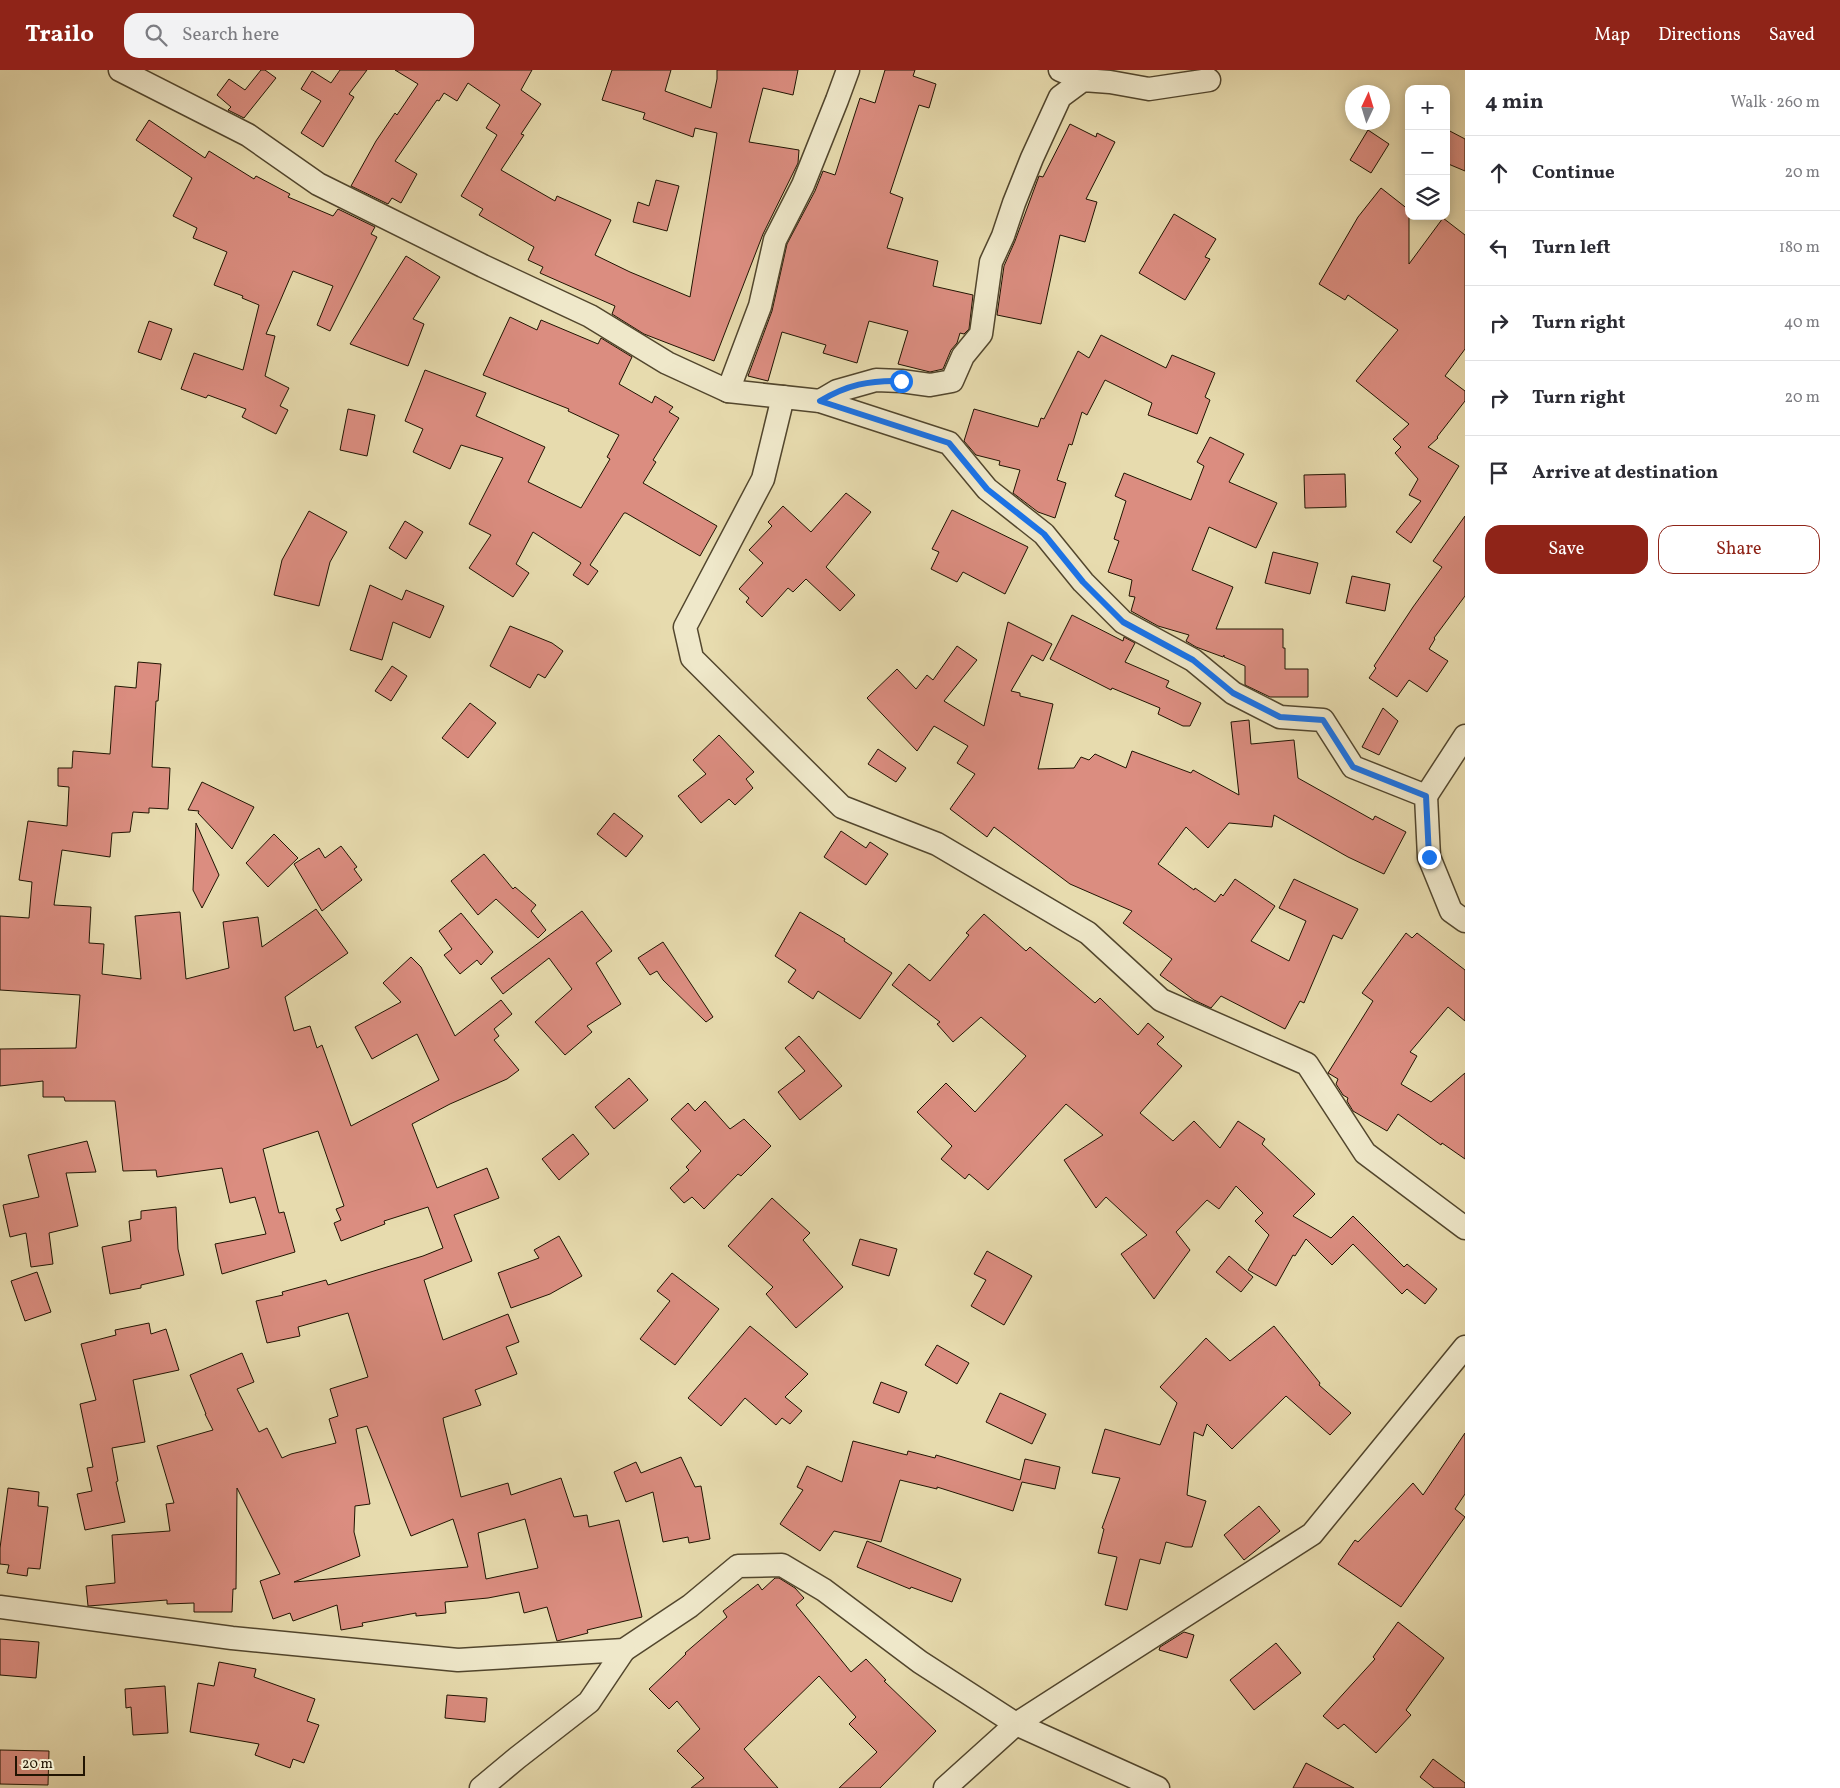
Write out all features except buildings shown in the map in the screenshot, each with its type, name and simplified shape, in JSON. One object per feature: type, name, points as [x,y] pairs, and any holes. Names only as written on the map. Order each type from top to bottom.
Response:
[{"type":"street","points":[[120,70],[248,136],[318,184],[483,266],[590,316],[667,363],[728,392],[820,401],[949,443],[987,489],[1044,534],[1083,582],[1123,622],[1193,660],[1233,693],[1280,717],[1323,720],[1353,767],[1426,796]]},
{"type":"street","points":[[728,392],[760,306],[776,240],[803,185],[838,100],[848,70]]},
{"type":"street","points":[[1060,70],[1083,80],[1110,82],[1149,89],[1209,80]]},
{"type":"street","points":[[820,401],[837,391],[876,380],[930,385],[952,382],[963,356],[981,334],[990,262],[1003,236],[1032,158],[1060,97],[1083,80]]},
{"type":"street","points":[[784,397],[763,480],[685,627],[692,658],[842,807],[937,844],[1088,933],[1160,1000],[1307,1064],[1365,1153],[1465,1228]]},
{"type":"street","points":[[1465,736],[1426,796],[1429,857],[1451,911],[1465,921]]},
{"type":"street","points":[[946,1788],[1016,1724],[1312,1534],[1465,1347]]},
{"type":"street","points":[[481,1788],[589,1702],[624,1650],[690,1606],[738,1566],[782,1565],[824,1590],[920,1662],[1016,1724],[1158,1788]]},
{"type":"street","points":[[0,1607],[232,1638],[458,1660],[624,1650]]},
{"type":"route","points":[[901,381],[876,380],[837,391],[820,401],[949,443],[987,489],[1044,534],[1083,582],[1123,622],[1193,660],[1233,693],[1280,717],[1323,720],[1353,767],[1426,796],[1429,857]]}]
